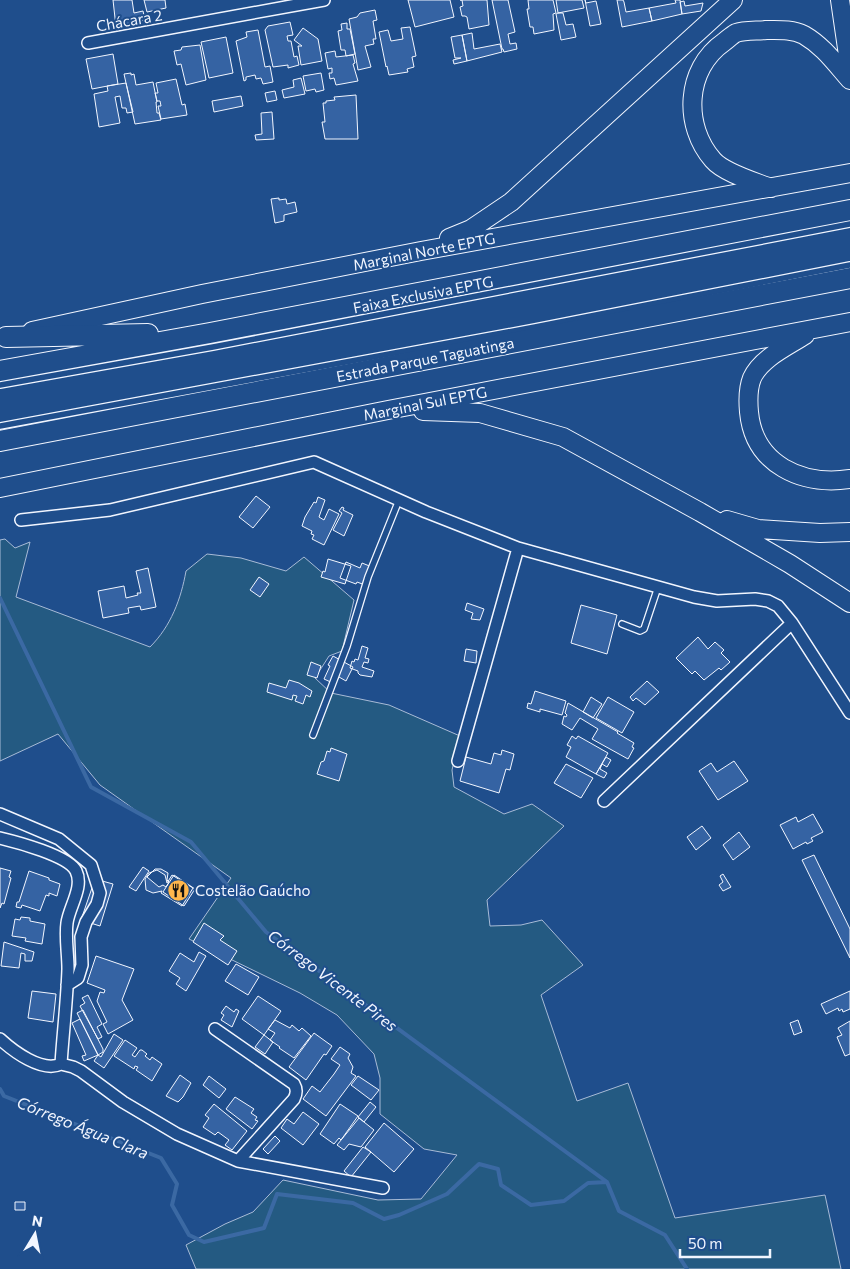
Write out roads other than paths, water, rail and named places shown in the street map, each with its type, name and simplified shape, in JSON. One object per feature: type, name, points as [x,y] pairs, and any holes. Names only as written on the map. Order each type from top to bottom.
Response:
[{"type":"highway","points":[[0,371],[210,333],[850,210]]},
{"type":"highway","name":"Estrada Parque Taguatinga","points":[[0,441],[850,278]]},
{"type":"highway","points":[[3,337],[210,333]]},
{"type":"main road","points":[[421,251],[471,229],[512,202],[733,0]]},
{"type":"main road","points":[[840,0],[850,69]]},
{"type":"main road","points":[[772,188],[736,175],[714,161],[700,140],[693,118],[692,98],[697,78],[706,59],[719,45],[737,33],[788,30],[802,34],[818,44],[850,80]]},
{"type":"main road","name":"Marginal Norte EPTG","points":[[3,337],[202,294],[421,251],[850,173]]},
{"type":"main road","name":"Marginal Sul EPTG","points":[[0,488],[388,410],[850,322]]},
{"type":"main road","points":[[814,329],[762,365],[752,377],[748,406],[750,424],[756,441],[770,459],[791,473],[812,480],[835,481],[850,479]]},
{"type":"main road","points":[[388,410],[480,413],[563,437],[790,564],[850,603]]},
{"type":"main road","points":[[700,512],[758,529],[820,533],[850,532]]},
{"type":"street","name":"Chácara 2","points":[[88,43],[324,0]]},
{"type":"street","points":[[21,520],[110,510],[314,462],[399,500],[518,548],[694,597],[717,601],[756,599],[768,601],[778,606],[792,623],[850,713]]},
{"type":"street","points":[[458,762],[518,548]]},
{"type":"street","points":[[604,801],[792,623]]},
{"type":"street","points":[[0,814],[59,838],[91,866],[100,893],[81,937],[82,964],[78,978],[67,986]]},
{"type":"street","points":[[0,838],[23,844],[67,861],[77,872],[78,881],[74,901],[66,925],[68,946],[67,986],[61,1064]]},
{"type":"street","points":[[215,1029],[294,1084],[296,1088],[294,1099],[238,1161]]},
{"type":"street","points":[[0,1039],[23,1056],[34,1061],[54,1067],[61,1064],[73,1066],[123,1102],[178,1134],[238,1161],[383,1188]]},
{"type":"lane","name":"Faixa Exclusiva EPTG","points":[[0,385],[213,347],[850,224]]},
{"type":"lane","points":[[0,426],[488,336],[850,265]]},
{"type":"lane","points":[[313,734],[347,646],[368,578],[399,500]]},
{"type":"lane","points":[[622,624],[640,631],[644,629],[658,587]]},
{"type":"waterway","name":"Córrego Vicente Pires","points":[[0,598],[91,787],[191,842],[266,932],[607,1182],[619,1211],[665,1235],[687,1269]]},
{"type":"waterway","name":"Córrego Água Clara","points":[[0,1089],[4,1096],[161,1158],[177,1184],[172,1205],[189,1235],[204,1242],[264,1228],[277,1194],[353,1203],[384,1219],[399,1215],[447,1194],[479,1164],[498,1169],[501,1185],[531,1205],[564,1201],[588,1183],[607,1182]]},
{"type":"place","name":"Costelão Gaúcho","points":[[179,890]]}]
